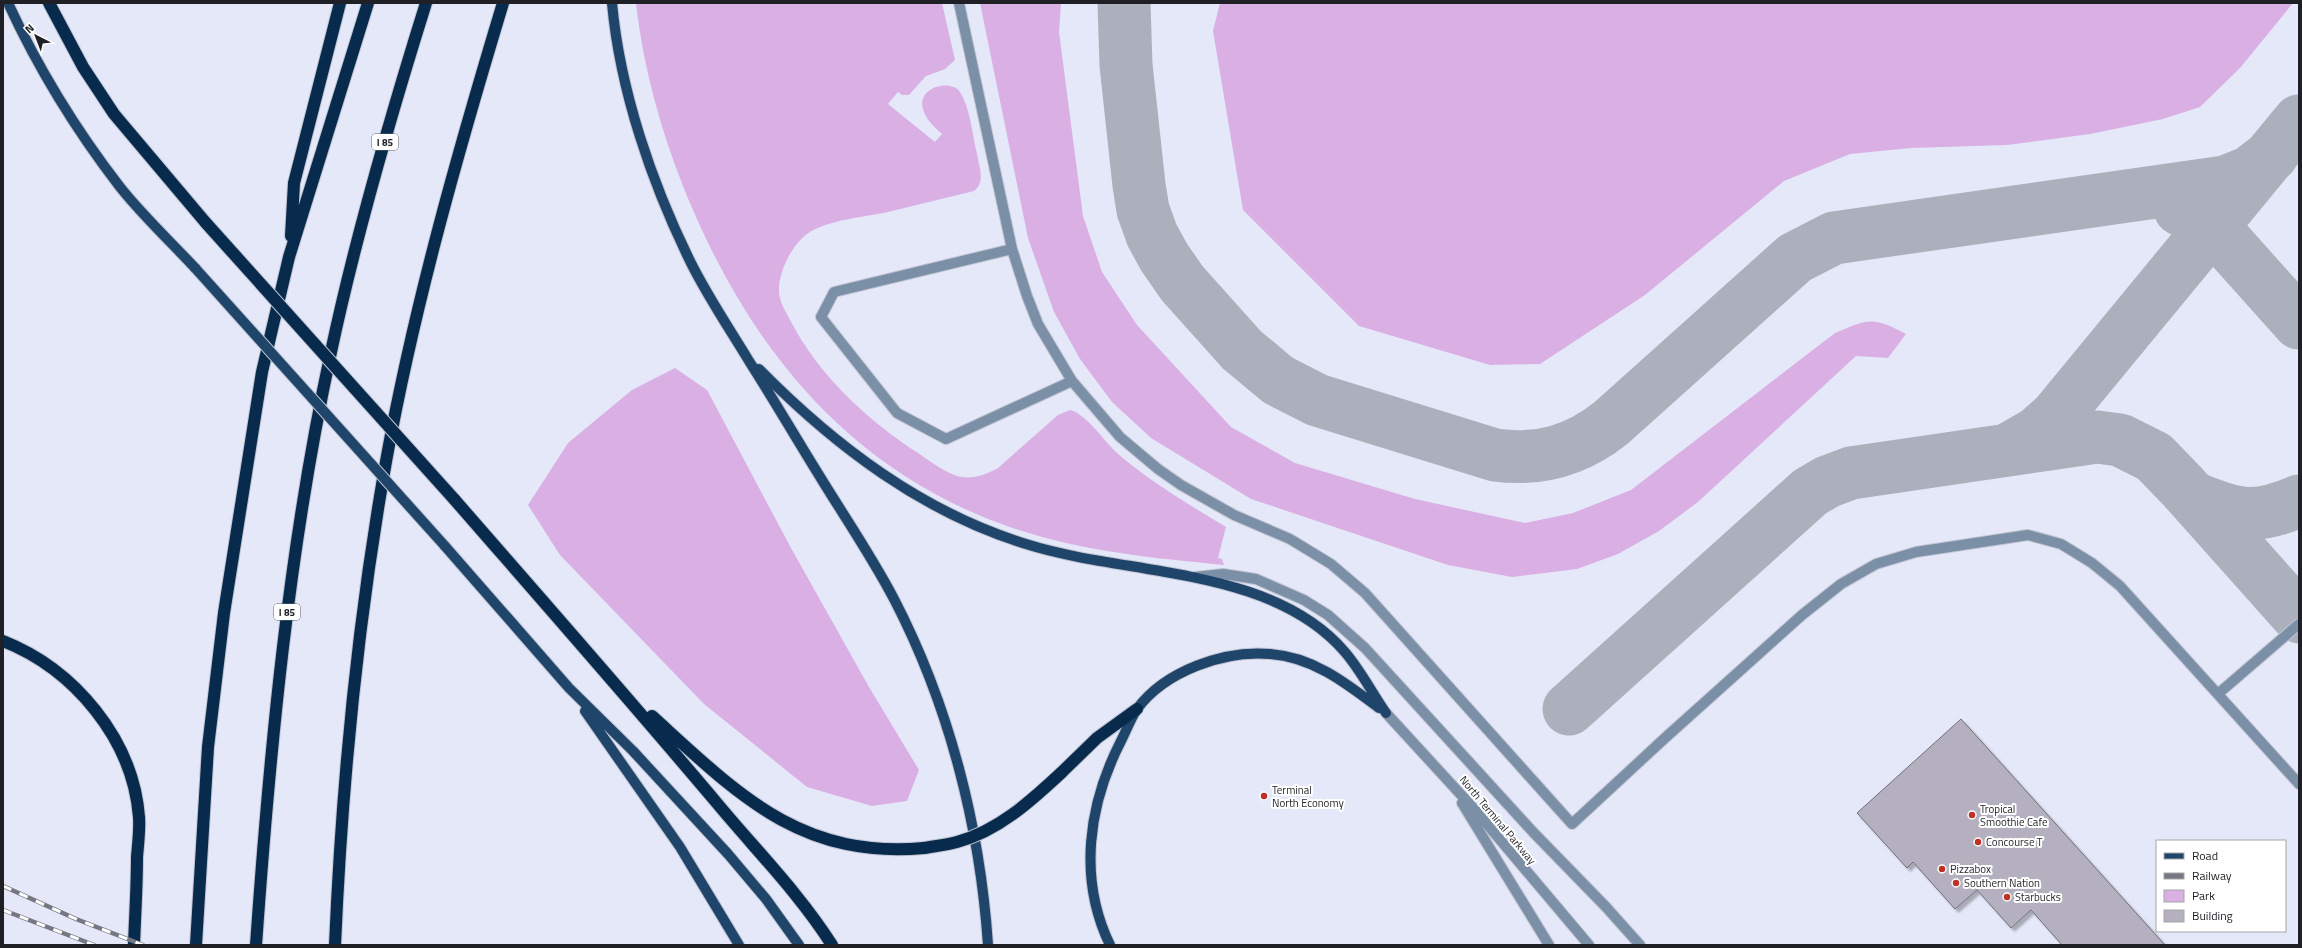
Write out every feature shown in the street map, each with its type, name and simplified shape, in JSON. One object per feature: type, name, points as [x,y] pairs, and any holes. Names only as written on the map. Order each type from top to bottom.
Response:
[{"type":"highway","points":[[48,3],[83,67],[114,114],[206,223],[454,499],[618,686],[771,865],[832,945]]},
{"type":"highway","points":[[289,257],[294,183],[340,3]]},
{"type":"highway","points":[[196,945],[208,747],[224,613],[262,372],[289,257],[368,3]]},
{"type":"highway","name":"I 85","points":[[256,945],[267,790],[286,616],[302,508],[330,353],[347,282],[375,176],[426,3]]},
{"type":"highway","points":[[335,945],[346,768],[370,569],[387,457],[408,357],[435,248],[462,144],[503,3]]},
{"type":"highway","points":[[3,641],[30,654],[64,676],[90,704],[108,729],[124,758],[133,787],[139,817],[134,945]]},
{"type":"highway","points":[[618,686],[720,778],[772,816],[805,833],[832,842],[895,851],[958,842],[984,831],[1034,798],[1097,738],[1138,709]]},
{"type":"main road","points":[[8,3],[39,64],[93,150],[121,188],[444,545],[569,688],[633,751],[728,854],[766,899],[799,945]]},
{"type":"main road","points":[[612,3],[624,76],[650,167],[668,214],[692,264],[718,312],[748,358],[872,560],[913,638],[944,718],[965,793],[985,905],[988,945]]},
{"type":"main road","points":[[748,358],[800,408],[846,447],[895,482],[954,517],[1033,546],[1068,555],[1250,592],[1271,600],[1316,627],[1344,651],[1386,712]]},
{"type":"main road","points":[[1110,945],[1100,923],[1093,894],[1090,864],[1091,840],[1100,789],[1115,753],[1138,709],[1159,688],[1180,673],[1203,662],[1248,654],[1270,654],[1292,658],[1325,670],[1386,712]]},
{"type":"main road","points":[[569,688],[680,847],[739,945]]},
{"type":"street","points":[[959,3],[1012,249],[1026,296],[1038,324],[1072,381],[1120,437],[1158,469],[1234,515],[1290,539],[1331,564],[1365,593],[1572,824],[1665,738],[1808,610],[1841,584],[1876,564],[1916,552],[2028,535],[2061,544],[2092,562],[2120,586],[2175,650],[2219,693],[2238,718],[2299,784]]},
{"type":"street","points":[[1012,249],[834,292],[821,317],[897,413],[946,439],[1072,381]]},
{"type":"street","points":[[1187,578],[1222,574],[1256,579],[1304,600],[1328,614],[1365,648],[1533,832],[1606,907],[1640,945]]},
{"type":"street","points":[[2219,693],[2299,624]]},
{"type":"street","name":"North Terminal Parkway","points":[[1386,712],[1442,773],[1589,945]]},
{"type":"street","points":[[1442,773],[1549,945]]},
{"type":"green space","points":[[636,3],[942,3],[955,60],[945,69],[926,76],[909,95],[902,95],[898,92],[888,104],[935,142],[942,134],[928,120],[923,108],[923,98],[928,91],[937,87],[954,87],[960,92],[967,106],[981,174],[978,187],[974,191],[888,212],[835,222],[815,229],[801,239],[796,245],[783,268],[779,284],[781,303],[815,360],[846,396],[901,442],[934,464],[952,474],[963,477],[973,477],[988,473],[998,468],[1058,415],[1070,410],[1076,412],[1089,422],[1118,453],[1136,469],[1174,495],[1226,527],[1218,558],[1222,559],[1224,565],[1114,552],[1060,542],[1007,526],[952,503],[902,474],[857,441],[816,402],[780,360],[747,313],[718,263],[693,210],[673,160],[657,109],[644,56]]},
{"type":"green space","points":[[980,3],[1061,3],[1059,32],[1083,216],[1102,272],[1137,325],[1231,427],[1295,463],[1415,499],[1525,523],[1573,513],[1631,490],[1835,333],[1863,322],[1878,322],[1886,324],[1906,334],[1888,358],[1856,356],[1698,502],[1659,531],[1618,554],[1577,569],[1512,577],[1448,565],[1251,499],[1151,438],[1112,402],[1080,359],[1054,312],[1028,238]]},
{"type":"green space","points":[[1220,3],[2293,3],[2240,68],[2200,107],[2163,119],[2090,134],[2007,145],[1911,148],[1850,154],[1784,181],[1645,295],[1540,364],[1490,365],[1359,326],[1243,210],[1213,31]]},
{"type":"green space","points":[[675,368],[707,390],[791,548],[869,687],[919,770],[907,801],[872,806],[807,787],[704,704],[560,555],[528,505],[568,443],[632,390]]},
{"type":"building","name":"Concourse T","points":[[1961,719],[2165,945],[2062,945],[2031,910],[2011,928],[1977,890],[1955,909],[1913,862],[1907,868],[1857,813]]},
{"type":"taxiway","points":[[1124,3],[1126,65],[1143,210],[1152,235],[1164,257],[1182,283],[1242,350],[1278,380],[1317,400],[1495,455],[1542,455],[1571,447],[1598,433],[1795,258],[1834,238],[2225,182],[2250,172],[2272,155]]},
{"type":"taxiway","points":[[2009,449],[2037,433],[2056,416],[2299,121]]},
{"type":"taxiway","points":[[2180,209],[2206,224],[2222,237],[2299,323]]},
{"type":"taxiway","points":[[1569,709],[1810,492],[1827,482],[1851,473],[2097,437],[2120,440],[2154,457],[2183,487],[2299,617]]},
{"type":"taxiway","points":[[2194,498],[2222,509],[2246,513],[2270,511],[2299,501]]},
{"type":"railway","points":[[3,886],[76,919],[143,945]]},
{"type":"railway","points":[[3,910],[94,945]]},
{"type":"place","name":"Terminal North Economy","points":[[1264,796]]},
{"type":"place","name":"Tropical Smoothie Cafe","points":[[1972,815]]},
{"type":"place","name":"Concourse T","points":[[1978,842]]},
{"type":"place","name":"Pizzabox","points":[[1942,869]]},
{"type":"place","name":"Southern Nation","points":[[1956,883]]},
{"type":"place","name":"Starbucks","points":[[2007,897]]}]
